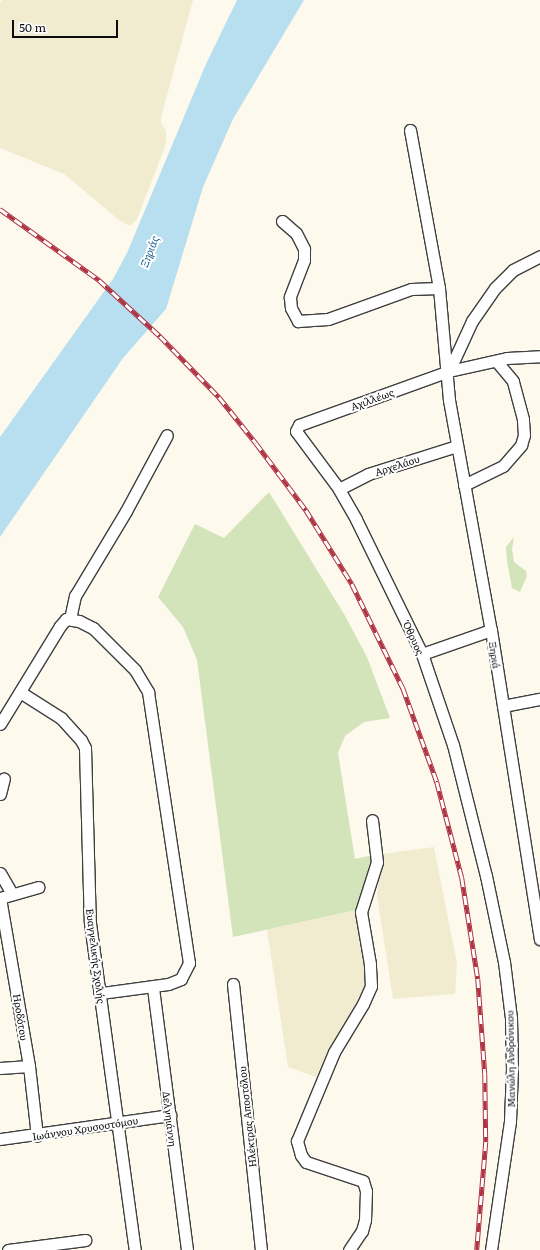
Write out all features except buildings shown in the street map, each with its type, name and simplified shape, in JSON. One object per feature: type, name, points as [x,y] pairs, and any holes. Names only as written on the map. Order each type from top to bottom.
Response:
[{"type":"street","name":"Ξηριά","points":[[410,130],[439,288],[449,371],[450,400],[457,446],[503,706],[540,939]]},
{"type":"street","points":[[282,221],[296,233],[304,249],[304,260],[290,297],[291,308],[298,321],[328,319],[411,289],[439,288]]},
{"type":"street","points":[[449,371],[472,321],[495,288],[513,270],[540,256]]},
{"type":"street","name":"Αχιλλέως","points":[[296,428],[299,425],[449,371],[496,361],[540,356]]},
{"type":"street","points":[[464,485],[503,466],[521,445],[524,435],[523,419],[513,381],[496,361]]},
{"type":"street","name":"Όθρυος","points":[[296,428],[298,434],[339,489],[422,654],[453,744],[485,869]]},
{"type":"street","points":[[0,724],[60,626],[70,618],[75,596],[126,511],[167,436]]},
{"type":"street","name":"Αρχελάου","points":[[339,489],[368,474],[457,446]]},
{"type":"street","points":[[70,618],[93,628],[128,662],[141,680],[152,702],[189,963],[181,979],[153,988],[101,993]]},
{"type":"street","points":[[422,654],[490,630]]},
{"type":"street","name":"Ευαγγελικής Σχολής","points":[[20,692],[61,718],[81,740],[84,748],[90,923],[101,993],[117,1124],[135,1250]]},
{"type":"street","points":[[503,706],[540,699]]},
{"type":"street","points":[[0,794],[4,778]]},
{"type":"street","points":[[349,1250],[362,1231],[365,1220],[366,1191],[363,1181],[306,1162],[301,1155],[297,1141],[334,1052],[369,995],[371,986],[370,964],[361,912],[377,862],[372,820]]},
{"type":"street","name":"Μανώλη Ανδρόνικου","points":[[485,869],[504,962],[511,1018],[512,1070],[510,1121],[491,1250]]},
{"type":"street","points":[[0,873],[12,894]]},
{"type":"street","points":[[0,898],[38,887]]},
{"type":"street","name":"Ηροδότου","points":[[0,898],[29,1066],[37,1136]]},
{"type":"street","name":"Ηλέκτρας Αποστόλου","points":[[233,984],[262,1250]]},
{"type":"street","name":"Δελγηιάννη","points":[[153,988],[187,1250]]},
{"type":"street","points":[[0,1068],[29,1066]]},
{"type":"street","name":"Ιωάννου Χρυσοστόμου","points":[[0,1139],[37,1136],[170,1115]]},
{"type":"street","points":[[8,1250],[84,1240]]},
{"type":"shaded area","points":[[2,0],[193,0],[161,117],[161,123],[166,131],[166,144],[137,219],[130,226],[119,220],[64,174],[0,148],[0,3]]},
{"type":"shaded area","points":[[434,847],[457,964],[455,994],[393,999],[377,895],[382,854]]},
{"type":"shaded area","points":[[356,910],[367,985],[316,1077],[288,1067],[267,930]]},
{"type":"green space","points":[[269,492],[344,614],[367,657],[390,718],[364,722],[345,736],[338,753],[355,859],[373,855],[356,910],[233,937],[197,660],[183,627],[158,597],[195,524],[224,538]]},
{"type":"green space","points":[[514,537],[512,549],[514,562],[526,571],[527,576],[520,592],[512,588],[507,561],[506,547]]},
{"type":"water","name":"Ξηριάς","points":[[237,0],[304,0],[233,119],[203,187],[166,309],[123,358],[0,537],[0,437],[113,279],[127,253],[206,64]]},
{"type":"railway","points":[[0,209],[99,280],[160,336],[219,397],[256,443],[306,510],[352,584],[403,688],[437,782],[462,878],[478,979],[485,1074],[486,1142],[477,1250]]}]
